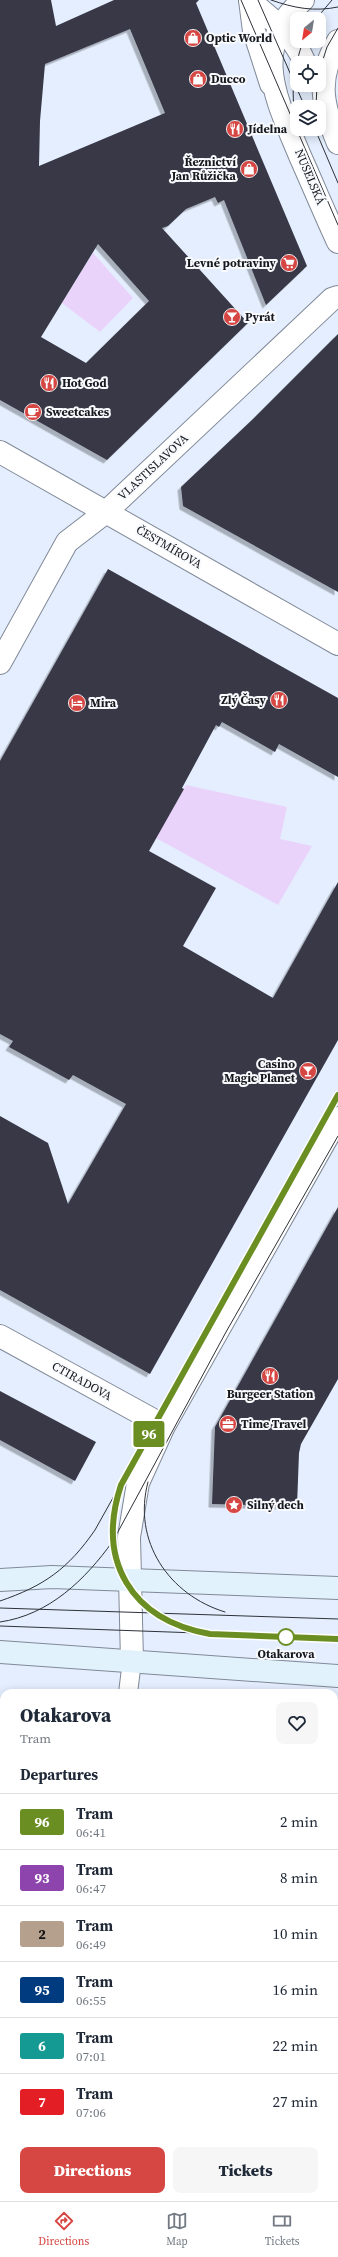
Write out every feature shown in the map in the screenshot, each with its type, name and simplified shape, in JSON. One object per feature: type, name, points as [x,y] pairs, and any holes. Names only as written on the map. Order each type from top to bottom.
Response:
[{"type":"main road","points":[[0,1580],[52,1577],[338,1588]]},
{"type":"main road","points":[[0,1652],[132,1660],[338,1676]]},
{"type":"street","name":"NUSELSKÁ","points":[[273,88],[272,53],[281,26],[303,0]]},
{"type":"street","name":"NUSELSKÁ","points":[[250,1],[281,26],[291,37],[301,56]]},
{"type":"street","name":"NUSELSKÁ","points":[[250,1],[254,31],[273,88],[338,242]]},
{"type":"street","points":[[327,118],[323,88],[329,60],[337,43]]},
{"type":"street","points":[[317,92],[338,143]]},
{"type":"street","name":"VLASTISLAVOVA","points":[[0,662],[68,542],[106,512],[327,304],[338,297]]},
{"type":"street","name":"ČESTMÍROVA","points":[[0,452],[338,644]]},
{"type":"street","points":[[132,1660],[129,1537],[136,1490],[148,1459],[164,1426],[338,1118]]},
{"type":"street","name":"CTIRADOVA","points":[[0,1336],[164,1426]]},
{"type":"lane","points":[[128,1689],[132,1660]]},
{"type":"shaded area","points":[[93,253],[133,298],[100,332],[62,303]]},
{"type":"shaded area","points":[[186,785],[287,807],[280,839],[312,846],[278,905],[156,838]]},
{"type":"building","points":[[0,0],[51,0],[56,26],[114,0],[199,0],[196,3],[307,266],[266,305],[224,200],[218,203],[215,197],[186,209],[168,226],[162,228],[248,323],[107,460],[0,400]],"holes":[[[130,29],[165,113],[39,166],[40,121],[45,64]],[[98,244],[149,301],[86,363],[41,337]]]},
{"type":"building","points":[[338,334],[338,592],[183,506],[181,487],[253,419]]},
{"type":"building","points":[[108,569],[338,698],[338,777],[279,744],[275,752],[222,722],[219,727],[216,725],[182,788],[184,789],[149,851],[216,888],[183,946],[273,998],[338,882],[338,1040],[150,1374],[0,1290],[0,1116],[48,1143],[68,1204],[126,1104],[73,1075],[69,1080],[9,1047],[13,1041],[0,1034],[0,761]]},
{"type":"building","points":[[338,1207],[338,1379],[301,1444],[299,1453],[297,1506],[212,1504],[215,1427]]},
{"type":"building","points":[[0,1391],[96,1442],[75,1481],[0,1440]]},
{"type":"tram line","points":[[241,0],[338,225]]},
{"type":"tram line","points":[[258,0],[302,100]]},
{"type":"tram line","points":[[271,0],[288,5],[312,9],[338,7]]},
{"type":"tram line","points":[[322,12],[332,0]]},
{"type":"tram line","points":[[324,56],[327,47],[338,28]]},
{"type":"tram line","points":[[293,100],[295,70],[301,48]]},
{"type":"tram line","points":[[316,100],[317,92]]},
{"type":"tram line","points":[[318,136],[338,183]]},
{"type":"tram line","points":[[0,1601],[30,1589],[65,1566],[85,1544],[95,1530],[338,1095]]},
{"type":"tram line","name":"96","points":[[338,1095],[263,1227],[121,1485],[115,1504],[113,1523],[113,1541],[117,1561],[130,1589],[154,1613],[170,1623],[190,1630],[210,1634],[338,1639]]},
{"type":"tram line","points":[[0,1622],[18,1618],[34,1612],[50,1604],[64,1594],[78,1582],[113,1541],[226,1332],[338,1136]]},
{"type":"tram line","points":[[148,1482],[144,1504],[145,1525],[151,1545],[160,1563],[172,1579],[187,1593],[205,1604],[225,1612]]},
{"type":"tram line","points":[[117,1497],[113,1518],[113,1540],[118,1561],[126,1580],[138,1598],[154,1612],[172,1624],[193,1631]]},
{"type":"tram line","points":[[0,1608],[338,1619]]},
{"type":"tram line","points":[[0,1626],[338,1638]]},
{"type":"place","name":"Optic World","points":[[193,38]]},
{"type":"place","name":"Ducco","points":[[198,79]]},
{"type":"place","name":"Jídelna","points":[[235,129]]},
{"type":"place","name":"Řeznictví Jan Růžička","points":[[249,169]]},
{"type":"place","name":"Levné potraviny","points":[[289,263]]},
{"type":"place","name":"Pyrát","points":[[232,317]]},
{"type":"place","name":"Hot God","points":[[49,383]]},
{"type":"place","name":"Sweetcakes","points":[[33,412]]},
{"type":"place","name":"Zlý Časy","points":[[279,700]]},
{"type":"place","name":"Mira","points":[[77,703]]},
{"type":"place","name":"Casino Magic Planet","points":[[308,1071]]},
{"type":"place","name":"Burgeer Station","points":[[270,1376]]},
{"type":"place","name":"Time Travel","points":[[228,1424]]},
{"type":"place","name":"Silný dech","points":[[234,1505]]},
{"type":"place","name":"Otakarova","points":[[286,1637]]}]
